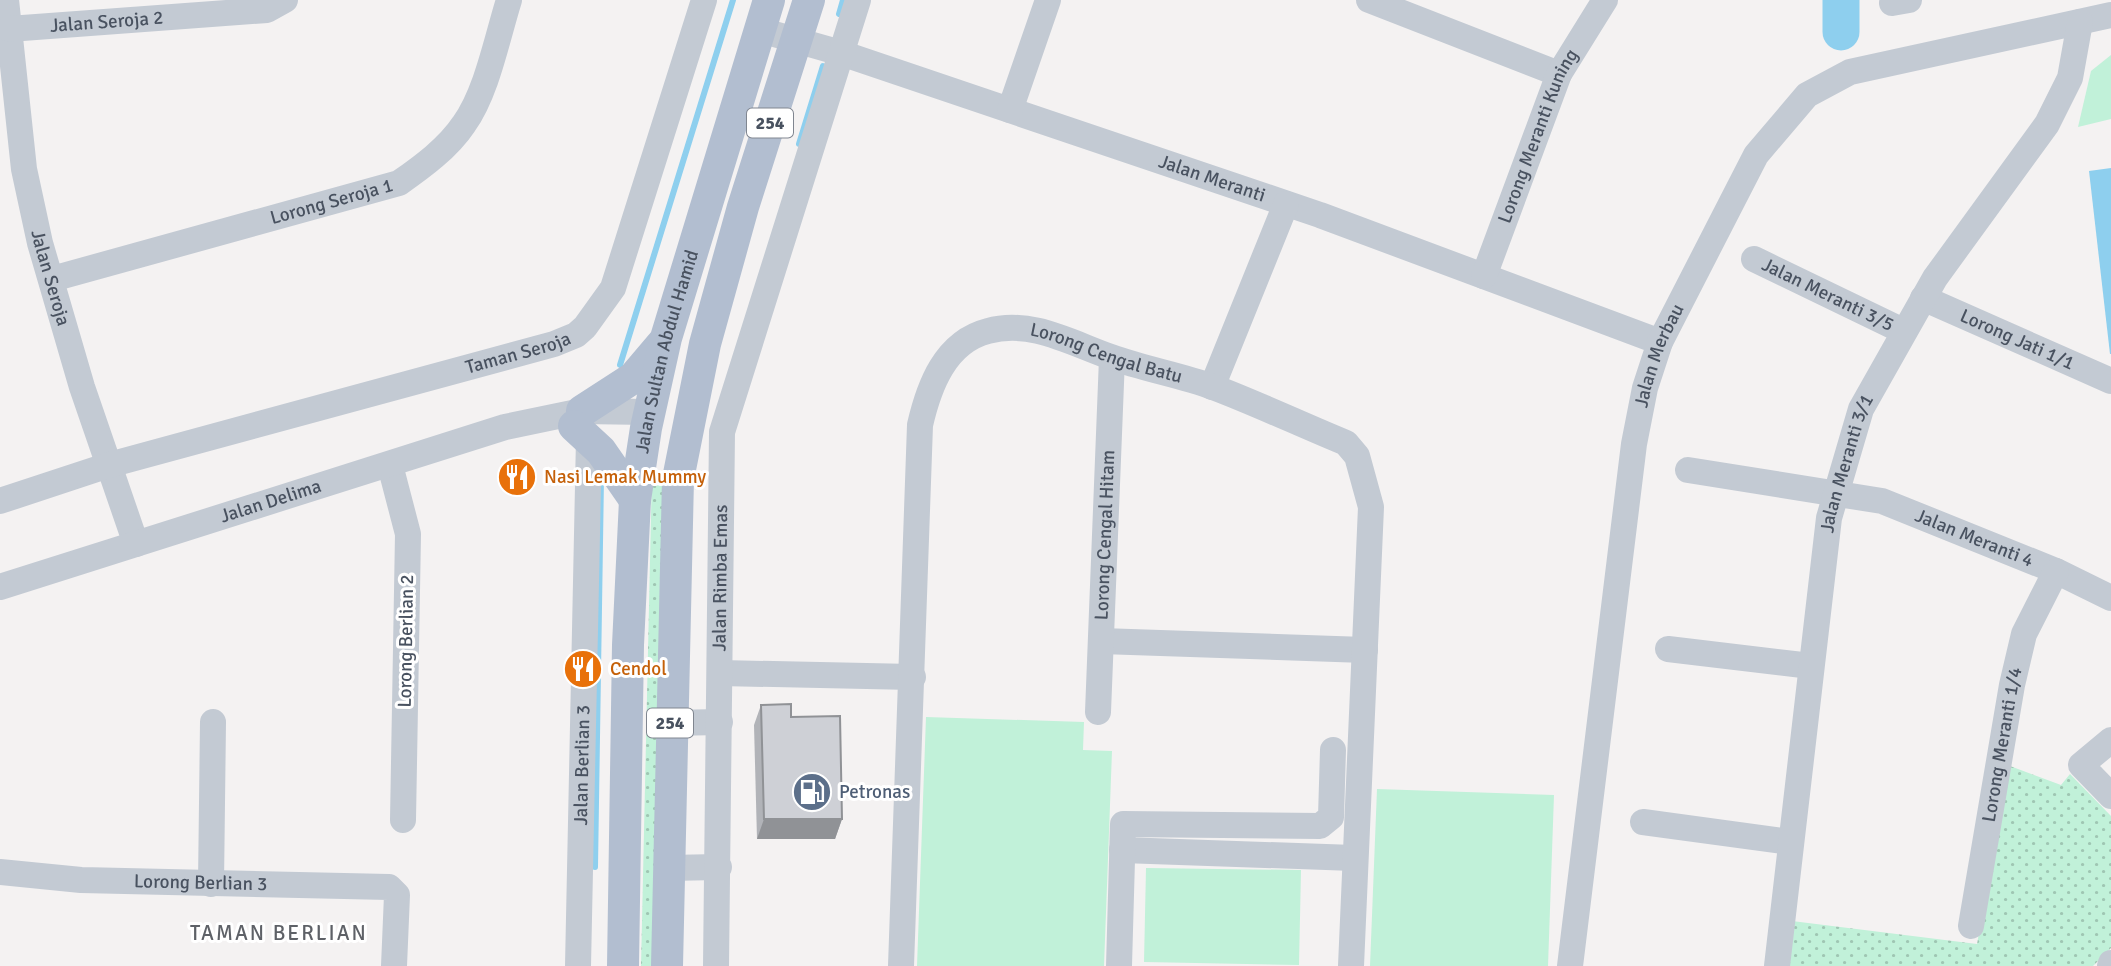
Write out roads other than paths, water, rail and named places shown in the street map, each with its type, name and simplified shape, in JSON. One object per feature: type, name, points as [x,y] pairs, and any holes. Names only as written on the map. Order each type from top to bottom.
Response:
[{"type":"main road","name":"Jalan Sultan Abdul Hamid","points":[[623,966],[628,645],[635,500],[666,338],[769,0]]},
{"type":"main road","name":"Jalan Sultan Abdul Hamid","points":[[667,966],[670,723],[678,480],[705,344],[743,206],[809,0]]},
{"type":"main road","points":[[635,500],[582,425],[633,378],[666,338]]},
{"type":"main road","points":[[678,480],[650,420],[676,393],[689,358],[705,344]]},
{"type":"street","name":"Jalan Seroja","points":[[6,0],[24,169],[82,387],[136,544]]},
{"type":"street","name":"Jalan Seroja 2","points":[[9,29],[267,10],[285,0]]},
{"type":"street","name":"Lorong Seroja 1","points":[[52,279],[399,183],[420,168],[464,125],[475,106],[509,0]]},
{"type":"street","name":"Taman Seroja","points":[[0,501],[109,465],[554,344],[576,335],[613,288],[704,0]]},
{"type":"street","name":"Jalan Rimba Emas","points":[[716,966],[722,432],[858,0]]},
{"type":"street","points":[[1010,110],[1048,0]]},
{"type":"street","points":[[1369,0],[1403,5],[1559,74]]},
{"type":"street","name":"Lorong Meranti Kuning","points":[[1484,276],[1559,74],[1605,0]]},
{"type":"street","name":"Jalan Merbau","points":[[1570,966],[1634,444],[1646,388],[1660,342],[1756,155],[1807,94],[1850,72],[2111,15]]},
{"type":"street","name":"Jalan Meranti 3/1","points":[[1777,966],[1811,666],[1834,494],[1861,409],[1903,331],[1951,254],[2047,124],[2070,78],[2080,22]]},
{"type":"street","name":"Jalan Meranti","points":[[760,30],[841,53],[1286,204],[1660,342]]},
{"type":"street","points":[[1212,387],[1286,204]]},
{"type":"street","name":"Jalan Meranti 3/5","points":[[1754,259],[1903,331]]},
{"type":"street","name":"Lorong Jati 1/1","points":[[1923,298],[2111,381]]},
{"type":"street","name":"Lorong Cengal Batu","points":[[901,966],[920,425],[927,392],[942,363],[965,342],[986,331],[1016,327],[1053,334],[1112,358],[1212,387],[1346,443],[1357,456],[1371,507],[1351,966]]},
{"type":"street","name":"Lorong Cengal Hitam","points":[[1098,712],[1112,358]]},
{"type":"street","name":"Jalan Delima","points":[[0,587],[505,427],[542,421],[582,425],[650,420]]},
{"type":"street","name":"Jalan Berlian 3","points":[[578,966],[582,425]]},
{"type":"street","name":"Lorong Berlian 2","points":[[390,465],[408,534],[403,820]]},
{"type":"street","name":"Jalan Meranti 4","points":[[1688,470],[1882,500],[2056,572],[2111,598]]},
{"type":"street","name":"Lorong Meranti 1/4","points":[[1971,926],[2024,634],[2056,572]]},
{"type":"street","points":[[1101,641],[1364,650]]},
{"type":"street","points":[[1668,649],[1811,666]]},
{"type":"street","points":[[720,673],[913,677]]},
{"type":"street","points":[[211,884],[212,722]]},
{"type":"street","points":[[670,723],[720,722]]},
{"type":"street","points":[[2111,740],[2081,765],[2111,796]]},
{"type":"street","points":[[1119,966],[1123,824],[1320,827],[1331,817],[1333,750]]},
{"type":"street","points":[[1643,822],[1791,842]]},
{"type":"street","points":[[1122,850],[1354,858]]},
{"type":"street","points":[[668,868],[719,867]]},
{"type":"street","name":"Lorong Berlian 3","points":[[0,872],[81,880],[211,884],[376,884],[389,887],[397,895],[394,966]]},
{"type":"water","points":[[2111,168],[2111,354],[2110,354],[2089,171]]},
{"type":"waterway","points":[[620,365],[733,0]]},
{"type":"waterway","points":[[839,14],[843,0]]},
{"type":"waterway","points":[[1841,0],[1841,32]]},
{"type":"waterway","points":[[799,144],[823,66]]},
{"type":"waterway","points":[[595,867],[601,478]]},
{"type":"place","name":"Nasi Lemak Mummy","points":[[517,477]]},
{"type":"place","name":"Cendol","points":[[583,669]]},
{"type":"place","name":"Petronas","points":[[812,792]]},
{"type":"district","name":"TAMAN BERLIAN","points":[[279,933]]}]
